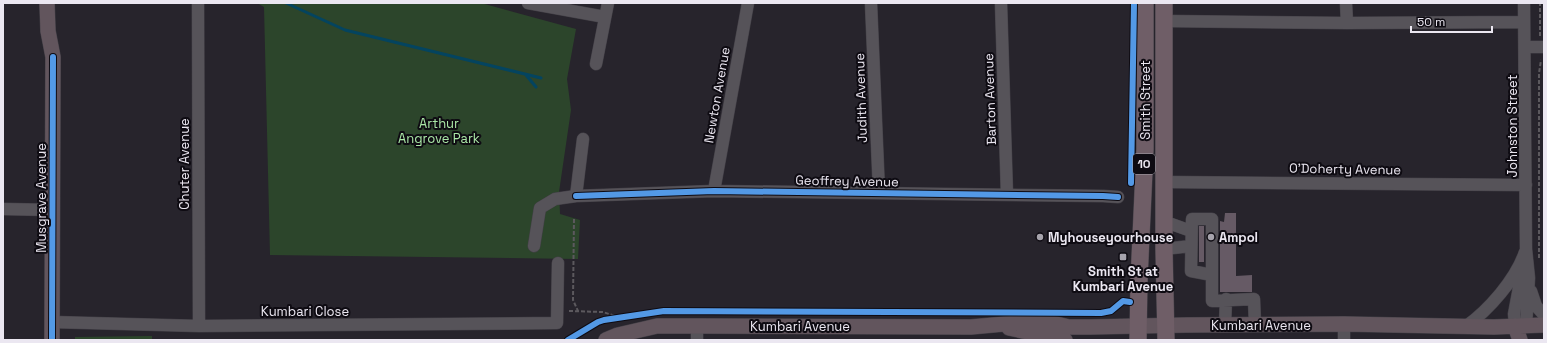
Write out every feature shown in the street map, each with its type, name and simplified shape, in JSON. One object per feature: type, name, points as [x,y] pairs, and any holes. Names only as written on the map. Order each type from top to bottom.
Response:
[{"type":"highway","name":"Smith Street","points":[[1138,333],[1144,172],[1145,3]]},
{"type":"highway","name":"Smith Street","points":[[1164,3],[1163,182],[1165,332]]},
{"type":"main road","name":"Musgrave Avenue","points":[[52,340],[53,57],[56,48],[54,4]]},
{"type":"main road","name":"Kumbari Avenue","points":[[606,340],[618,335],[657,326],[697,333],[996,326],[1036,321],[1069,327],[1138,333],[1165,332],[1226,325],[1344,324],[1465,326],[1521,333],[1544,324]]},
{"type":"main road","name":"Kumbari Avenue","points":[[996,326],[1065,340]]},
{"type":"street","name":"Chuter Avenue","points":[[198,3],[199,326]]},
{"type":"street","points":[[528,3],[605,17]]},
{"type":"street","points":[[596,64],[608,3]]},
{"type":"street","name":"Newton Avenue","points":[[714,191],[748,3]]},
{"type":"street","name":"Judith Avenue","points":[[871,3],[879,192]]},
{"type":"street","name":"Barton Avenue","points":[[1000,3],[1007,195]]},
{"type":"street","points":[[1346,3],[1347,23]]},
{"type":"street","name":"Johnston Street","points":[[1521,333],[1528,315],[1529,278],[1526,249],[1524,3]]},
{"type":"street","points":[[1164,21],[1347,23],[1524,22]]},
{"type":"street","points":[[1525,47],[1542,42]]},
{"type":"street","points":[[576,196],[583,140]]},
{"type":"street","name":"O'Doherty Avenue","points":[[1163,182],[1526,185]]},
{"type":"street","name":"Geoffrey Avenue","points":[[534,246],[540,208],[555,199],[576,196],[714,191],[879,192],[1118,197]]},
{"type":"street","points":[[3,209],[52,210]]},
{"type":"street","points":[[1212,275],[1191,271],[1192,219],[1212,219],[1212,275],[1212,301],[1226,299],[1254,299],[1255,325]]},
{"type":"street","points":[[1164,220],[1191,231]]},
{"type":"street","points":[[1164,249],[1191,246]]},
{"type":"street","points":[[1465,326],[1484,310],[1508,283],[1519,268],[1526,249]]},
{"type":"street","name":"Johnston Street","points":[[1521,333],[1514,314],[1526,249]]},
{"type":"street","points":[[558,263],[558,310]]},
{"type":"street","points":[[1529,278],[1534,301],[1538,309],[1544,315]]},
{"type":"street","points":[[1226,299],[1226,325]]},
{"type":"street","name":"Kumbari Close","points":[[52,322],[199,326],[558,323],[558,310]]},
{"type":"street","points":[[1344,324],[1344,340]]},
{"type":"path","points":[[1540,3],[1542,42]]},
{"type":"path","points":[[1539,264],[1539,73],[1541,60]]},
{"type":"path","points":[[574,219],[573,300],[578,311]]},
{"type":"path","points":[[558,310],[603,312],[624,317]]},
{"type":"path","points":[[604,320],[624,317]]},
{"type":"green space","name":"Arthur Angrove Park","points":[[257,3],[481,3],[576,29],[567,79],[571,110],[559,192],[560,214],[580,220],[578,259],[270,255],[264,7]]},
{"type":"green space","points":[[152,336],[152,340],[75,340],[75,337]]},
{"type":"building","points":[[1225,213],[1236,213],[1236,276],[1252,275],[1252,292],[1220,292],[1220,221],[1224,222]]},
{"type":"building","points":[[1199,226],[1204,226],[1204,262],[1199,262]]},
{"type":"waterway","points":[[286,3],[345,30],[541,78]]},
{"type":"waterway","points":[[526,75],[536,87]]},
{"type":"cycle path","points":[[1131,183],[1134,3]]},
{"type":"cycle path","points":[[52,340],[53,57]]},
{"type":"cycle path","points":[[576,196],[714,191],[1118,197]]},
{"type":"cycle path","points":[[568,340],[604,320],[664,311],[1101,313],[1111,311],[1123,301],[1130,302]]},
{"type":"place","name":"Myhouseyourhouse","points":[[1040,237]]},
{"type":"place","name":"Ampol","points":[[1211,237]]},
{"type":"place","name":"Smith St at Kumbari Avenue","points":[[1123,257]]}]
